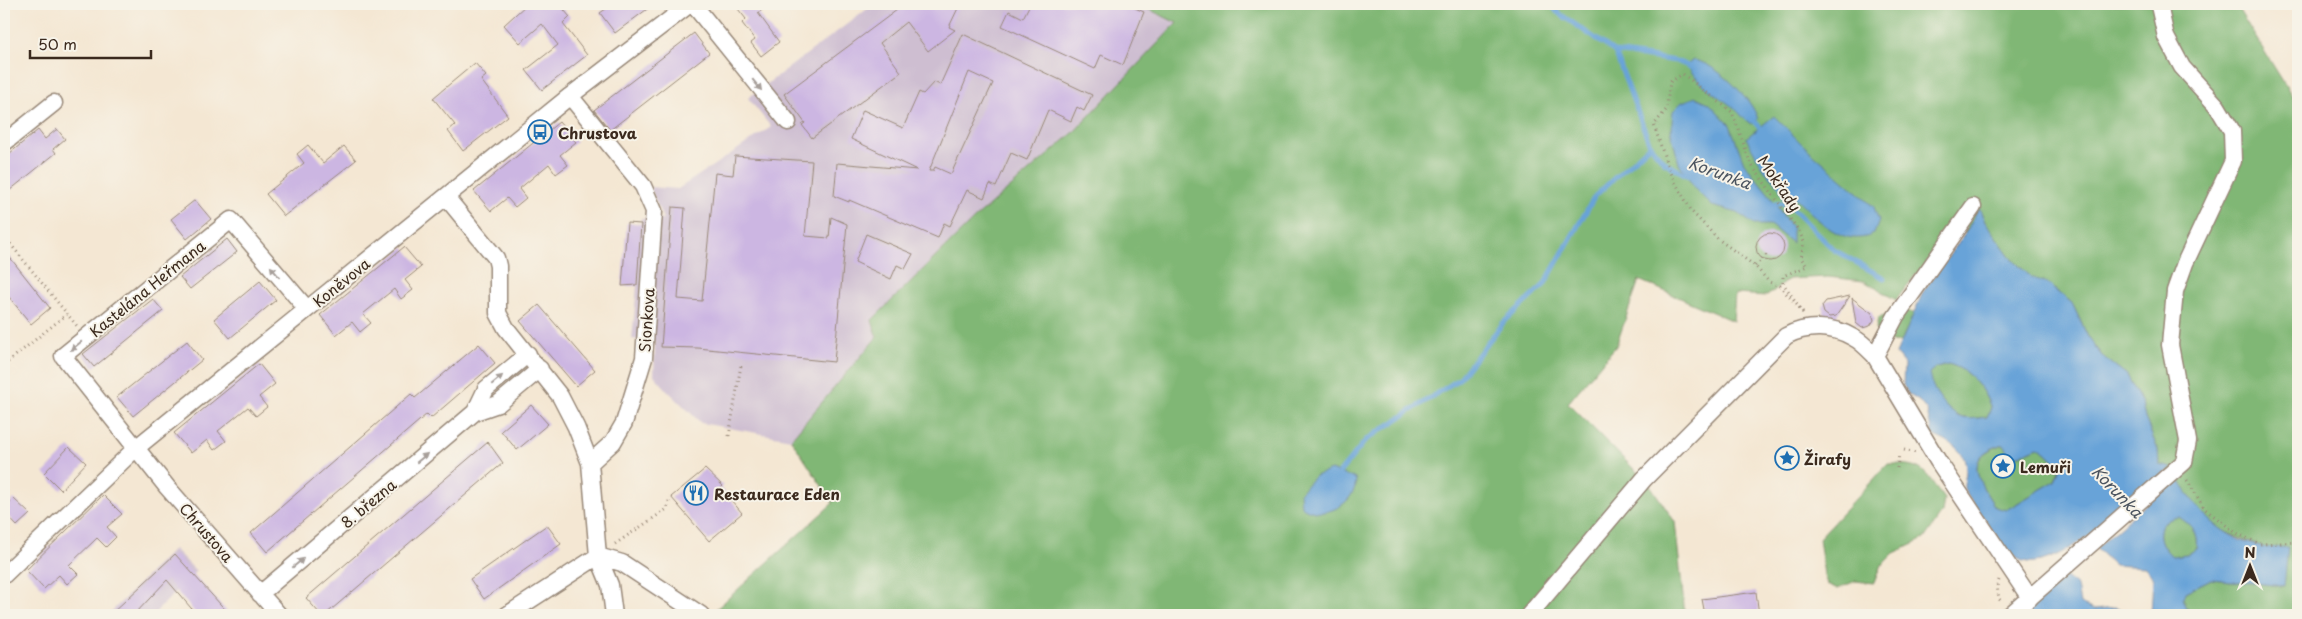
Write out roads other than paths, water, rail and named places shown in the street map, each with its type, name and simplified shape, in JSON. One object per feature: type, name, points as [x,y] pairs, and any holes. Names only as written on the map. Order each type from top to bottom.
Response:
[{"type":"street","points":[[691,4],[788,122]]},
{"type":"street","name":"Koněvova","points":[[4,575],[136,448],[570,96],[691,4]]},
{"type":"street","points":[[2010,615],[2184,462],[2188,441],[2170,345],[2175,291],[2185,263],[2233,161],[2232,131],[2217,106],[2182,67],[2166,37],[2160,10],[2164,4]]},
{"type":"street","name":"Sionkova","points":[[570,96],[643,186],[654,211],[644,358],[624,423],[613,442],[590,463]]},
{"type":"street","points":[[4,143],[54,103]]},
{"type":"street","points":[[446,197],[496,258],[498,266],[498,313],[506,328],[560,396],[576,427],[590,463],[598,556],[610,584],[614,615]]},
{"type":"street","points":[[1876,356],[1896,316],[1972,207]]},
{"type":"street","name":"Kastelána Heřmana","points":[[136,448],[63,356],[86,337],[232,220],[307,309]]},
{"type":"street","points":[[1529,615],[1644,479],[1786,336],[1798,329],[1825,329],[1854,337],[1876,356],[1938,461],[2030,598]]},
{"type":"street","name":"8. března","points":[[475,412],[486,390],[528,354]]},
{"type":"street","name":"8. března","points":[[260,594],[475,412],[498,404],[540,369]]},
{"type":"street","name":"Chrustova","points":[[136,448],[279,615]]},
{"type":"street","points":[[508,615],[598,556]]},
{"type":"street","points":[[598,556],[622,564],[701,615]]},
{"type":"water","points":[[1693,60],[1711,67],[1731,82],[1748,101],[1758,119],[1751,124],[1746,121],[1734,108],[1701,82],[1690,70],[1688,64]]},
{"type":"water","points":[[1696,97],[1709,103],[1730,125],[1744,163],[1792,228],[1792,243],[1770,225],[1754,225],[1738,213],[1712,206],[1695,189],[1679,164],[1671,132],[1673,111],[1682,102]]},
{"type":"water","points":[[1774,116],[1802,144],[1874,207],[1879,221],[1874,234],[1861,238],[1837,233],[1816,218],[1769,176],[1746,138]]},
{"type":"water","points":[[1979,207],[1985,222],[2012,259],[2031,277],[2047,283],[2072,303],[2088,337],[2102,356],[2127,375],[2142,404],[2145,418],[2158,450],[2159,465],[2172,468],[2124,509],[2082,541],[2061,553],[2043,560],[2028,562],[2016,558],[2001,543],[1965,492],[1966,470],[1960,452],[1944,440],[1932,435],[1927,411],[1919,401],[1908,394],[1903,385],[1904,364],[1896,354],[1923,292],[1966,232]],"holes":[[[1948,364],[1969,375],[1984,393],[1991,408],[1987,417],[1971,419],[1959,417],[1942,402],[1935,391],[1929,373],[1936,367]],[[2004,444],[2012,458],[2038,447],[2047,453],[2060,467],[2055,481],[2006,510],[1995,507],[1983,487],[1977,469],[1982,455]]]},
{"type":"water","points":[[1331,470],[1356,479],[1350,496],[1344,503],[1328,511],[1318,512],[1301,506],[1300,492],[1315,476]]},
{"type":"water","points":[[2177,477],[2201,511],[2231,535],[2261,547],[2288,547],[2284,586],[2211,579],[2185,592],[2183,598],[2188,611],[2186,615],[2148,615],[2151,614],[2153,578],[2145,567],[2114,565],[2096,548]],"holes":[[[2179,517],[2194,530],[2196,549],[2187,554],[2172,556],[2162,544],[2160,532],[2165,522]]]},
{"type":"water","points":[[2064,576],[2077,586],[2080,604],[2094,610],[2116,608],[2131,615],[2021,615]]},
{"type":"waterway","name":"Korunka","points":[[1551,4],[1557,12],[1615,52],[1650,145],[1664,162],[1690,177]]},
{"type":"waterway","points":[[1615,52],[1676,61],[1693,68]]},
{"type":"waterway","points":[[1751,117],[1763,131]]},
{"type":"waterway","points":[[1340,472],[1366,440],[1459,379],[1503,323],[1544,285],[1595,196],[1650,145]]},
{"type":"waterway","points":[[1779,180],[1787,203]]},
{"type":"waterway","name":"Korunka","points":[[1769,202],[1776,204],[1787,203],[1834,250],[1884,278]]},
{"type":"place","name":"Chrustova","points":[[540,132]]},
{"type":"place","name":"Žirafy","points":[[1787,458]]},
{"type":"place","name":"Lemuři","points":[[2003,466]]},
{"type":"place","name":"Restaurace Eden","points":[[696,493]]}]
